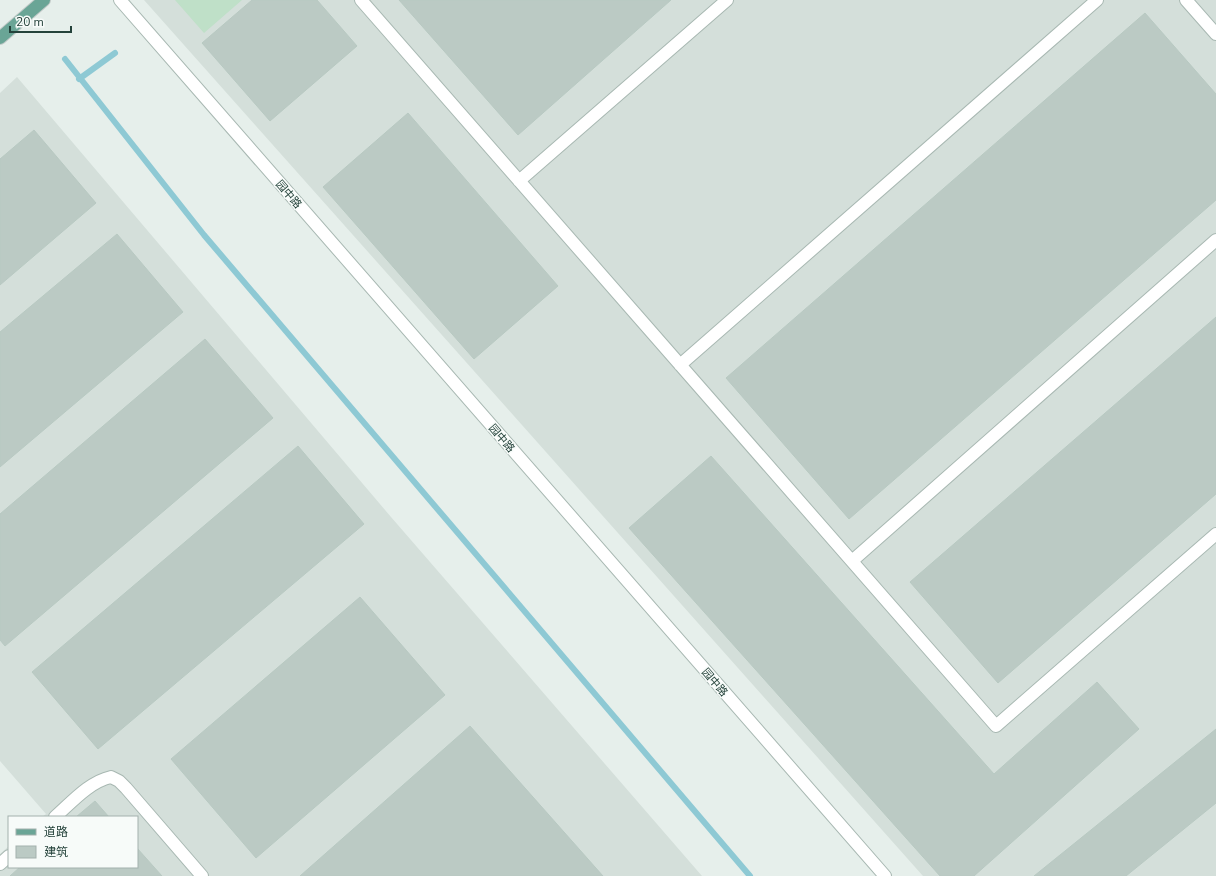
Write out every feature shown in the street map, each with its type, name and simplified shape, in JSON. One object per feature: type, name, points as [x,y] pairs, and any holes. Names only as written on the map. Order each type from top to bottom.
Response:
[{"type":"main road","points":[[0,38],[44,0]]},
{"type":"street","name":"园中路","points":[[120,0],[885,876]]},
{"type":"street","points":[[361,0],[996,726],[1216,534]]},
{"type":"street","points":[[519,180],[727,0]]},
{"type":"street","points":[[680,364],[1097,0]]},
{"type":"street","points":[[1186,0],[1216,34]]},
{"type":"street","points":[[852,561],[1216,240]]},
{"type":"street","points":[[56,816],[100,779],[111,777],[122,785],[202,876]]},
{"type":"street","points":[[0,864],[8,857]]},
{"type":"shaded area","points":[[144,0],[1216,0],[1216,876],[923,876]]},
{"type":"shaded area","points":[[17,77],[391,517],[702,876],[0,876],[0,854],[8,847],[8,868],[138,868],[138,816],[43,816],[46,814],[0,761],[0,93]]},
{"type":"green space","points":[[175,0],[242,0],[204,33]]},
{"type":"building","points":[[252,0],[317,0],[357,46],[270,121],[202,43]]},
{"type":"building","points":[[399,0],[671,0],[518,135]]},
{"type":"building","points":[[1145,13],[1216,94],[1216,200],[849,519],[726,378]]},
{"type":"building","points":[[408,113],[558,286],[474,359],[323,187]]},
{"type":"building","points":[[34,130],[96,203],[0,285],[0,159]]},
{"type":"building","points":[[117,234],[183,312],[0,467],[0,332]]},
{"type":"building","points":[[1216,317],[1216,494],[998,683],[910,582]]},
{"type":"building","points":[[205,339],[273,418],[5,646],[0,640],[0,514]]},
{"type":"building","points":[[298,446],[364,524],[98,749],[32,672]]},
{"type":"building","points":[[711,456],[994,774],[1097,682],[1139,729],[974,876],[940,876],[629,528]]},
{"type":"building","points":[[360,597],[445,695],[256,858],[171,759]]},
{"type":"building","points":[[470,726],[603,876],[300,876]]},
{"type":"building","points":[[1216,729],[1216,803],[1126,876],[1034,876]]},
{"type":"building","points":[[95,801],[108,816],[77,816]]},
{"type":"building","points":[[138,849],[162,876],[10,876],[19,868],[138,868]]},
{"type":"waterway","points":[[79,79],[115,53]]},
{"type":"waterway","points":[[65,59],[204,235],[750,876]]}]
